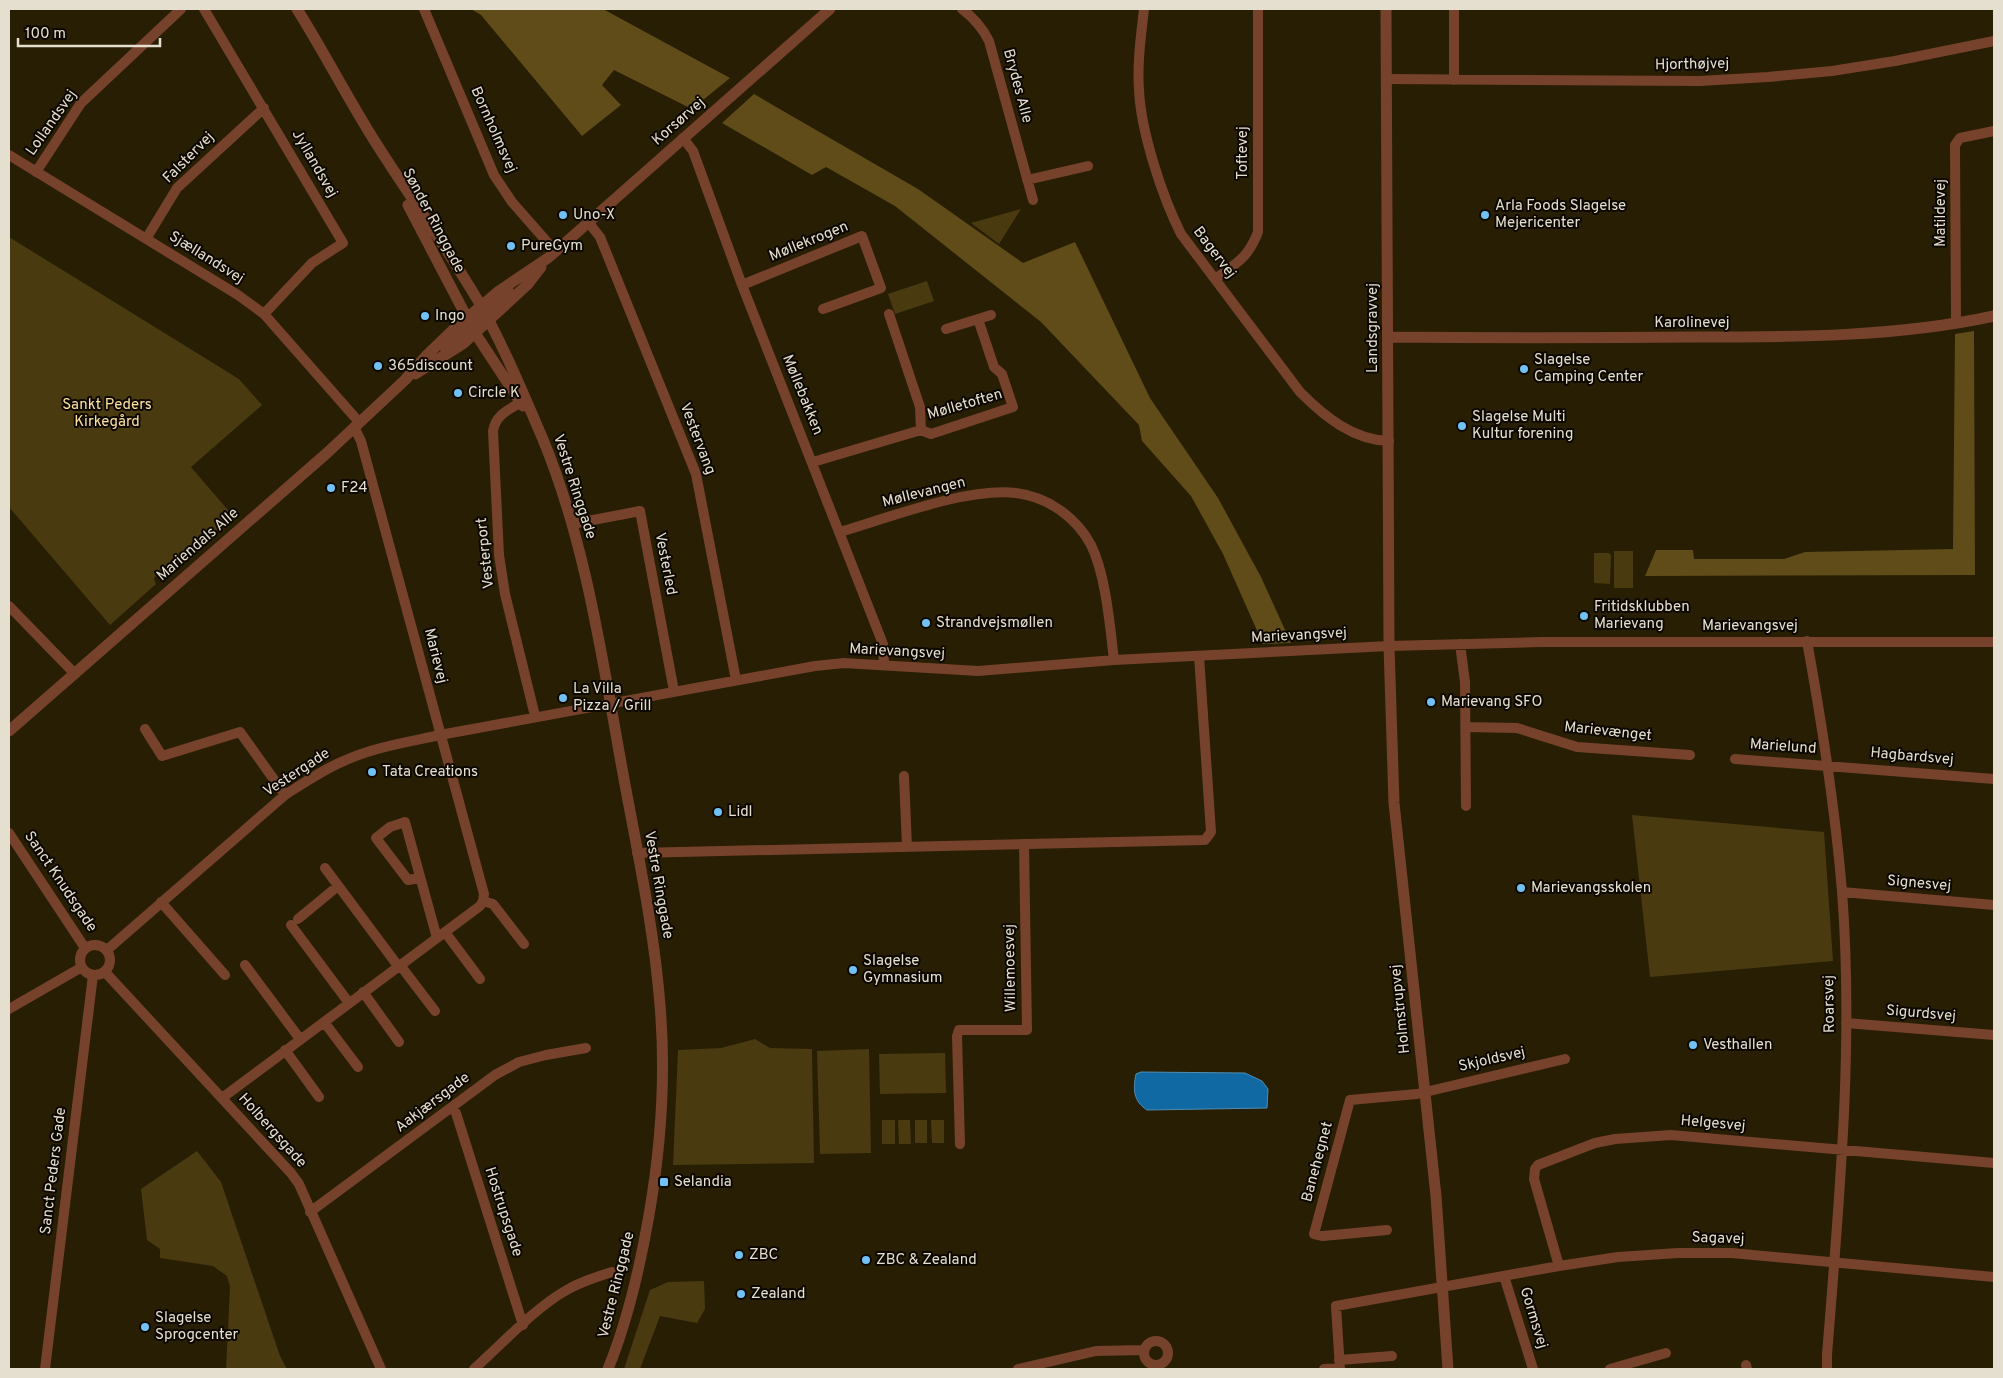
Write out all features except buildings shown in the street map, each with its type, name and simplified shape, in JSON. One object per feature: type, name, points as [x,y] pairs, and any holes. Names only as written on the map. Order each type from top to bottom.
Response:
[{"type":"street","name":"Lollandsvej","points":[[36,172],[81,103],[181,9]]},
{"type":"street","name":"Jyllandsvej","points":[[204,9],[343,243],[312,263],[264,314]]},
{"type":"street","name":"Sønder Ringgade","points":[[297,9],[478,319]]},
{"type":"street","name":"Bornholmsvej","points":[[424,9],[494,175],[552,254]]},
{"type":"street","name":"Korsørvej","points":[[478,319],[830,9]]},
{"type":"street","name":"Brydes Alle","points":[[962,9],[974,17],[989,41],[1033,200]]},
{"type":"street","name":"Bagervej","points":[[1144,9],[1138,88],[1141,115],[1172,216],[1181,234],[1300,392],[1314,406],[1347,430],[1359,436],[1389,441]]},
{"type":"street","name":"Toftevej","points":[[1215,279],[1245,257],[1253,246],[1258,232],[1258,9]]},
{"type":"street","name":"Landsgravvej","points":[[1386,9],[1389,441],[1388,646]]},
{"type":"street","points":[[1454,9],[1454,80]]},
{"type":"street","name":"Hjorthøjvej","points":[[1386,80],[1700,81],[1768,77],[1832,72],[1994,41]]},
{"type":"street","name":"Falstervej","points":[[146,238],[177,188],[264,108]]},
{"type":"street","name":"Matildevej","points":[[1956,323],[1955,145],[1960,138],[1994,131]]},
{"type":"street","name":"Sønder Ringgade","points":[[372,138],[395,181],[478,319]]},
{"type":"street","name":"Møllebakken","points":[[683,138],[693,151],[742,285],[883,644],[884,665]]},
{"type":"street","name":"Sjællandsvej","points":[[9,154],[238,295],[264,314],[357,425]]},
{"type":"street","points":[[1027,180],[1088,166]]},
{"type":"street","name":"Vestervang","points":[[588,222],[600,237],[696,474],[736,680]]},
{"type":"street","name":"Møllekrogen","points":[[742,285],[862,236],[881,288],[823,309]]},
{"type":"street","name":"Mølletoften","points":[[889,314],[920,407],[921,430]]},
{"type":"street","points":[[946,329],[991,315]]},
{"type":"street","name":"Karolinevej","points":[[1388,338],[1792,336],[1874,332],[1956,323],[1994,316]]},
{"type":"street","name":"Vestre Ringgade","points":[[478,319],[500,358],[516,380],[522,402]]},
{"type":"street","name":"Vestre Ringgade","points":[[478,319],[522,402],[531,413],[557,476],[572,524],[588,591],[610,703],[655,954],[663,1047],[662,1117],[657,1168],[642,1257],[625,1322],[608,1369]]},
{"type":"street","name":"Mariendals Alle","points":[[405,380],[456,349],[478,319]]},
{"type":"street","name":"Mariendals Alle","points":[[9,730],[299,478],[405,380],[426,355],[478,319]]},
{"type":"street","name":"Mølletoften","points":[[813,462],[921,430],[930,434],[1012,407],[1002,374],[994,367],[978,319]]},
{"type":"street","name":"Vesterport","points":[[522,402],[499,416],[495,421],[493,431],[501,565],[505,594],[535,716]]},
{"type":"street","name":"Marievej","points":[[357,425],[483,898]]},
{"type":"street","name":"Møllevangen","points":[[840,532],[953,499],[1001,492],[1016,493],[1045,502],[1070,518],[1081,530],[1091,546],[1098,563],[1104,592],[1114,660]]},
{"type":"street","name":"Vesterled","points":[[572,524],[640,511],[674,691]]},
{"type":"street","points":[[9,606],[75,674]]},
{"type":"street","name":"Roarsvej","points":[[1808,641],[1828,766],[1842,892],[1846,1023],[1842,1150],[1827,1369]]},
{"type":"street","name":"Marievangsvej","points":[[610,703],[815,666],[844,663],[978,671],[1114,660],[1388,646],[1541,642],[1994,642]]},
{"type":"street","points":[[1460,644],[1465,682],[1466,806]]},
{"type":"street","name":"Holmstrupvej","points":[[1388,646],[1394,803],[1425,1091],[1448,1369]]},
{"type":"street","points":[[637,853],[1201,841],[1208,838],[1211,826],[1200,656]]},
{"type":"street","name":"Vestergade","points":[[107,950],[285,795],[317,774],[346,759],[382,747],[610,703]]},
{"type":"street","name":"Marievænget","points":[[1466,727],[1517,728],[1577,747],[1690,755]]},
{"type":"street","points":[[145,729],[162,756],[240,732],[285,795]]},
{"type":"street","name":"Marielund","points":[[1735,759],[1828,766]]},
{"type":"street","name":"Hagbardsvej","points":[[1828,766],[1994,779]]},
{"type":"street","points":[[904,776],[907,847]]},
{"type":"street","points":[[420,878],[408,880],[376,838],[390,827],[404,822],[420,878],[441,935],[480,978]]},
{"type":"street","name":"Sanct Knudsgade","points":[[9,832],[86,948]]},
{"type":"street","name":"Willemoesvej","points":[[960,1144],[957,1036],[959,1030],[1027,1030],[1024,844]]},
{"type":"street","points":[[325,868],[435,1011]]},
{"type":"street","points":[[338,886],[295,922],[349,1003]]},
{"type":"street","name":"Signesvej","points":[[1842,892],[1994,905]]},
{"type":"street","points":[[222,1098],[480,906],[483,898],[493,904],[524,944]]},
{"type":"street","points":[[161,902],[225,975]]},
{"type":"street","points":[[96,945],[107,950],[110,961],[105,972],[93,976],[84,971],[80,957],[86,948],[96,945]]},
{"type":"street","points":[[245,965],[300,1039]]},
{"type":"street","points":[[9,1009],[82,967]]},
{"type":"street","name":"Holbergsgade","points":[[105,972],[291,1172],[299,1184],[381,1369]]},
{"type":"street","name":"Sanct Peders Gade","points":[[45,1369],[93,976]]},
{"type":"street","points":[[363,992],[399,1042]]},
{"type":"street","points":[[324,1022],[358,1067]]},
{"type":"street","name":"Sigurdsvej","points":[[1846,1023],[1994,1035]]},
{"type":"street","name":"Aakjærsgade","points":[[310,1212],[495,1075],[519,1062],[586,1048]]},
{"type":"street","points":[[285,1050],[319,1097]]},
{"type":"street","name":"Skjoldsvej","points":[[1425,1091],[1565,1058]]},
{"type":"street","name":"Banehegnet","points":[[1387,1230],[1323,1236],[1314,1234],[1350,1100],[1416,1094],[1425,1091]]},
{"type":"street","name":"Hostrupsgade","points":[[452,1108],[456,1113],[523,1325]]},
{"type":"street","name":"Helgesvej","points":[[1559,1266],[1534,1179],[1535,1169],[1538,1165],[1595,1143],[1615,1139],[1671,1135],[1994,1163]]},
{"type":"street","name":"Sagavej","points":[[1340,1366],[1336,1306],[1559,1266],[1618,1258],[1678,1253],[1732,1253],[1994,1277]]},
{"type":"street","points":[[474,1369],[547,1303],[565,1291],[612,1272]]},
{"type":"street","name":"Gormsvej","points":[[1504,1276],[1533,1369]]},
{"type":"street","points":[[1018,1369],[1096,1351],[1144,1350]]},
{"type":"street","points":[[1610,1369],[1666,1353]]},
{"type":"street","points":[[1324,1369],[1392,1356]]},
{"type":"green space","points":[[1021,209],[999,244],[971,223]]},
{"type":"green space","name":"Sankt Peders Kirkegård","points":[[9,237],[239,379],[262,405],[191,467],[233,516],[171,571],[167,568],[155,577],[156,584],[110,625],[9,507]]},
{"type":"green space","points":[[927,281],[934,301],[895,314],[888,294]]},
{"type":"green space","points":[[1614,551],[1633,551],[1633,588],[1614,588]]},
{"type":"green space","points":[[1594,553],[1609,553],[1611,555],[1610,584],[1594,583]]},
{"type":"green space","points":[[1632,815],[1824,832],[1833,961],[1650,977]]},
{"type":"green space","points":[[755,1039],[770,1048],[812,1049],[814,1163],[673,1165],[678,1050],[721,1048]]},
{"type":"green space","points":[[869,1049],[871,1153],[820,1154],[817,1051]]},
{"type":"green space","points":[[945,1053],[946,1093],[880,1094],[879,1054]]},
{"type":"green space","points":[[882,1120],[895,1120],[895,1144],[882,1144]]},
{"type":"green space","points":[[898,1120],[910,1120],[911,1144],[899,1144]]},
{"type":"green space","points":[[915,1120],[927,1120],[927,1143],[915,1143]]},
{"type":"green space","points":[[931,1120],[944,1120],[944,1143],[932,1143]]},
{"type":"green space","points":[[197,1151],[221,1182],[280,1356],[287,1369],[226,1369],[230,1287],[227,1276],[213,1266],[160,1258],[160,1249],[147,1240],[141,1189]]},
{"type":"green space","points":[[704,1281],[705,1309],[697,1323],[660,1316],[640,1369],[624,1369],[650,1290],[668,1282]]},
{"type":"shaded area","points":[[471,9],[603,9],[730,78],[692,109],[614,70],[602,85],[621,105],[582,136],[481,15]]},
{"type":"shaded area","points":[[754,94],[918,189],[1023,263],[1075,242],[1150,398],[1218,498],[1261,577],[1291,643],[1263,644],[1223,554],[1191,496],[1142,441],[1139,425],[1041,322],[895,206],[826,167],[812,175],[722,123]]},
{"type":"shaded area","points":[[1974,331],[1975,575],[1645,576],[1656,550],[1693,550],[1694,559],[1784,559],[1805,552],[1953,549],[1955,334]]},
{"type":"water","points":[[1141,1072],[1245,1073],[1262,1081],[1268,1089],[1267,1108],[1147,1110],[1139,1103],[1135,1094],[1136,1074]]},
{"type":"place","name":"Uno-X","points":[[563,215]]},
{"type":"place","name":"Arla Foods Slagelse Mejericenter","points":[[1485,215]]},
{"type":"place","name":"PureGym","points":[[511,246]]},
{"type":"place","name":"Ingo","points":[[425,316]]},
{"type":"place","name":"365discount","points":[[378,366]]},
{"type":"place","name":"Slagelse Camping Center","points":[[1524,369]]},
{"type":"place","name":"Circle K","points":[[458,393]]},
{"type":"place","name":"Slagelse Multi Kultur forening","points":[[1462,426]]},
{"type":"place","name":"F24","points":[[331,488]]},
{"type":"place","name":"Fritidsklubben Marievang","points":[[1584,616]]},
{"type":"place","name":"Strandvejsmøllen","points":[[926,623]]},
{"type":"place","name":"La Villa Pizza / Grill","points":[[563,698]]},
{"type":"place","name":"Marievang SFO","points":[[1431,702]]},
{"type":"place","name":"Tata Creations","points":[[372,772]]},
{"type":"place","name":"Lidl","points":[[718,812]]},
{"type":"place","name":"Marievangsskolen","points":[[1521,888]]},
{"type":"place","name":"Slagelse Gymnasium","points":[[853,970]]},
{"type":"place","name":"Vesthallen","points":[[1693,1045]]},
{"type":"place","name":"Selandia","points":[[664,1182]]},
{"type":"place","name":"ZBC","points":[[739,1255]]},
{"type":"place","name":"ZBC & Zealand","points":[[866,1260]]},
{"type":"place","name":"Zealand","points":[[741,1294]]},
{"type":"place","name":"Slagelse Sprogcenter","points":[[145,1327]]}]
